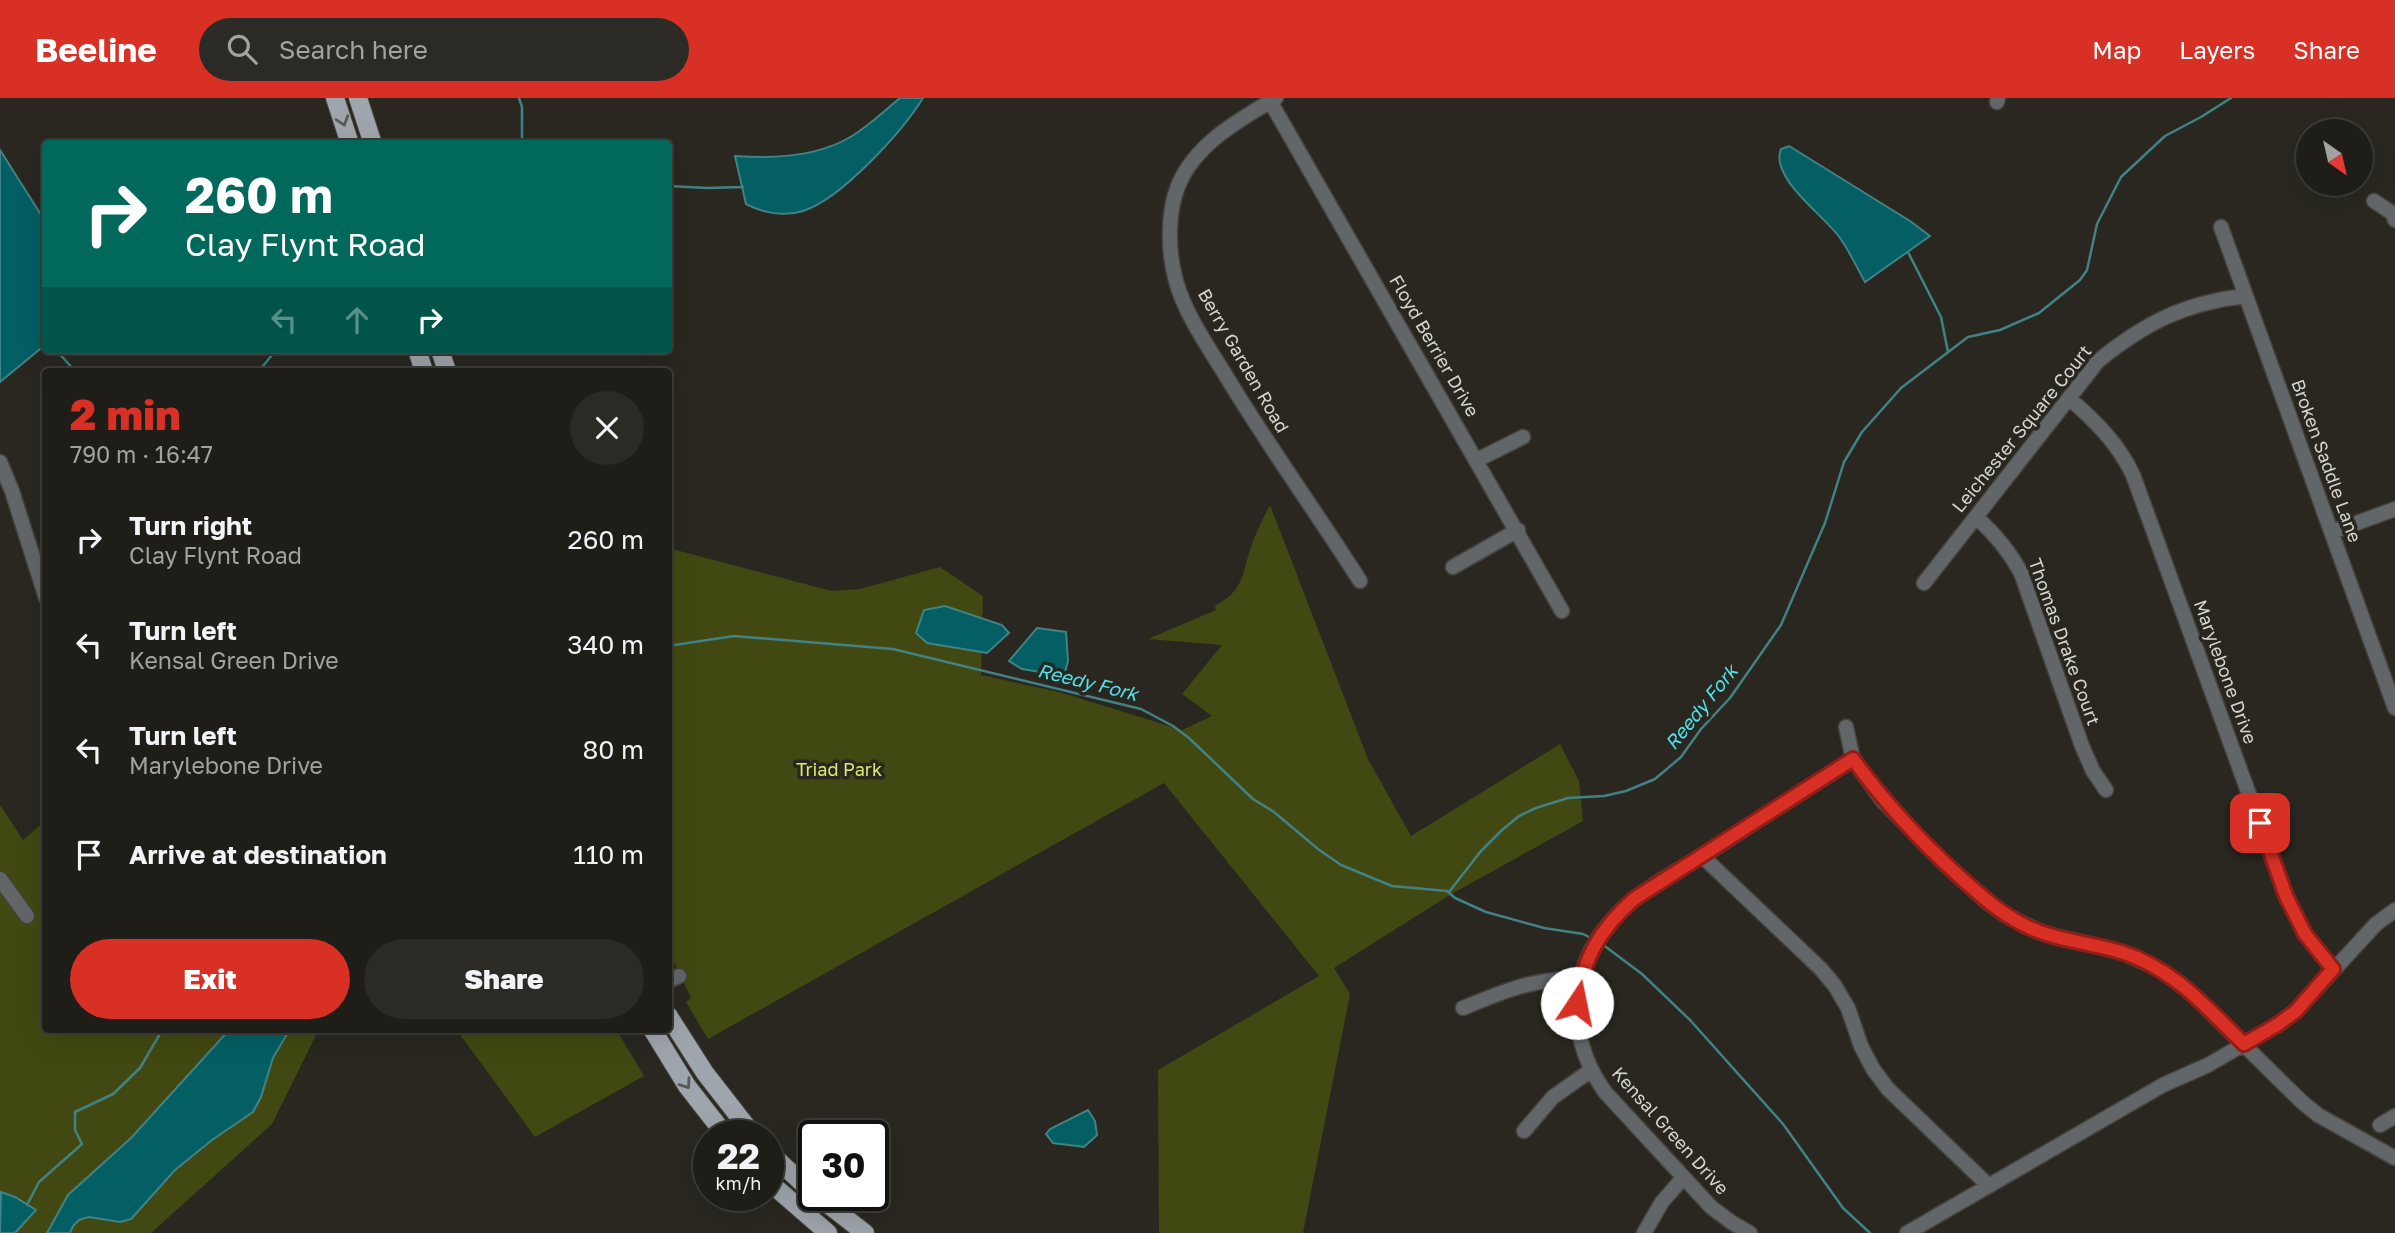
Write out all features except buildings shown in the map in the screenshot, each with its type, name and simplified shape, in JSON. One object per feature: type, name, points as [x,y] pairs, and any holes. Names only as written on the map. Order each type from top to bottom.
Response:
[{"type":"main road","points":[[335,98],[350,140]]},
{"type":"main road","points":[[358,98],[372,140]]},
{"type":"main road","points":[[672,1021],[735,1113]]},
{"type":"main road","points":[[654,1033],[687,1086],[714,1120]]},
{"type":"main road","points":[[667,1033],[741,1120]]},
{"type":"main road","points":[[784,1166],[798,1178]]},
{"type":"main road","points":[[784,1195],[828,1233]]},
{"type":"main road","points":[[837,1211],[865,1233]]},
{"type":"street","name":"Floyd Berrier Drive","points":[[1273,99],[1562,611]]},
{"type":"street","name":"Berry Garden Road","points":[[1273,99],[1228,126],[1206,147],[1184,176],[1172,211],[1171,260],[1177,284],[1202,337],[1262,435],[1304,492],[1360,581]]},
{"type":"street","points":[[2374,201],[2392,213],[2395,220]]},
{"type":"street","name":"Broken Saddle Lane","points":[[2221,227],[2395,708]]},
{"type":"street","name":"Leichester Square Court","points":[[1924,583],[2098,361],[2138,331],[2180,311],[2217,299],[2245,296]]},
{"type":"street","name":"Marylebone Drive","points":[[2069,398],[2103,429],[2118,447],[2133,475],[2286,896],[2305,934],[2333,969]]},
{"type":"street","points":[[1477,460],[1523,437]]},
{"type":"street","points":[[0,462],[42,585]]},
{"type":"street","points":[[2332,532],[2395,509]]},
{"type":"street","name":"Thomas Drake Court","points":[[1976,517],[2003,544],[2021,573],[2082,746],[2093,771],[2106,790]]},
{"type":"street","points":[[1452,567],[1518,530]]},
{"type":"street","points":[[1846,727],[1853,759],[1882,800],[1988,903],[2007,916],[2043,933],[2121,952],[2159,969],[2190,992],[2318,1115],[2395,1158]]},
{"type":"street","name":"Kensal Green Drive","points":[[1750,1233],[1711,1206],[1605,1092],[1590,1071],[1577,1028],[1581,978],[1603,931],[1634,899],[1853,759]]},
{"type":"street","points":[[1702,856],[1836,986],[1848,1008],[1861,1046],[1888,1089],[1989,1186]]},
{"type":"street","points":[[0,879],[27,916]]},
{"type":"street","points":[[1907,1233],[2163,1085],[2208,1065],[2277,1025],[2296,1011],[2376,924],[2395,910]]},
{"type":"street","points":[[1463,1008],[1528,983],[1581,978]]},
{"type":"street","points":[[1524,1131],[1553,1097],[1590,1071]]},
{"type":"street","points":[[2380,1125],[2395,1116]]},
{"type":"street","points":[[1644,1233],[1662,1202],[1684,1178]]},
{"type":"green space","name":"Triad Park","points":[[1270,505],[1368,759],[1411,836],[1560,744],[1579,781],[1583,821],[1448,896],[1334,968],[1350,994],[1303,1233],[1159,1233],[1158,1070],[1319,976],[1164,783],[708,1039],[686,1002],[691,998],[672,958],[672,549],[832,591],[860,589],[940,567],[983,596],[981,675],[1059,692],[1182,730],[1212,716],[1182,694],[1222,645],[1148,639],[1216,610],[1215,606],[1232,594],[1240,581]]},
{"type":"green space","points":[[0,805],[23,840],[42,824],[42,1033],[317,1033],[272,1124],[151,1233],[0,1233]]},
{"type":"green space","points":[[459,1033],[618,1033],[644,1076],[535,1137]]},
{"type":"water","points":[[900,98],[923,98],[886,146],[835,193],[803,211],[788,214],[766,212],[746,204],[735,156],[780,157],[825,148],[859,132]]},
{"type":"water","points":[[1789,146],[1930,236],[1865,282],[1840,238],[1783,172],[1781,149]]},
{"type":"water","points":[[0,150],[42,216],[42,347],[0,382]]},
{"type":"water","points":[[945,606],[1002,625],[1009,633],[987,653],[927,643],[916,633],[924,610]]},
{"type":"water","points":[[1037,628],[1066,632],[1068,661],[1064,676],[1022,669],[1009,661]]},
{"type":"water","points":[[226,1033],[288,1033],[273,1058],[261,1097],[253,1112],[175,1170],[131,1219],[120,1222],[89,1217],[79,1220],[70,1233],[47,1233],[68,1195],[131,1138]]},
{"type":"water","points":[[1088,1110],[1095,1121],[1097,1135],[1084,1147],[1053,1143],[1046,1134],[1050,1129]]},
{"type":"water","points":[[1,1192],[36,1210],[15,1233],[0,1233]]},
{"type":"waterway","points":[[519,98],[522,107],[522,140]]},
{"type":"waterway","name":"Reedy Fork","points":[[1449,892],[1481,851],[1519,816],[1568,798],[1604,796],[1626,791],[1655,779],[1681,757],[1701,729],[1730,698],[1781,625],[1825,523],[1844,462],[1862,432],[1901,388],[1968,337],[2000,330],[2039,313],[2080,280],[2087,270],[2097,224],[2121,177],[2165,136],[2231,98]]},
{"type":"waterway","points":[[672,186],[743,187]]},
{"type":"waterway","points":[[1908,252],[1941,317],[1948,352]]},
{"type":"waterway","points":[[60,354],[72,368]]},
{"type":"waterway","points":[[261,368],[273,354]]},
{"type":"waterway","name":"Reedy Fork","points":[[672,645],[734,636],[893,649],[1141,709],[1189,738],[1253,799],[1274,812],[1341,865],[1392,886],[1447,891],[1455,898],[1486,912],[1544,928],[1583,934],[1593,939]]},
{"type":"waterway","points":[[1602,944],[1642,974],[1690,1020],[1783,1124],[1843,1208],[1870,1233]]},
{"type":"waterway","points":[[27,1205],[39,1182],[82,1144],[75,1130],[75,1112],[113,1094],[140,1068],[160,1033]]},
{"type":"route","points":[[1577,1003],[1581,978],[1589,955],[1603,931],[1619,912],[1634,899],[1853,759],[1882,800],[1988,903],[2007,916],[2043,933],[2121,952],[2159,969],[2190,992],[2244,1044],[2296,1011],[2333,969],[2305,934],[2286,896],[2260,823]]}]
